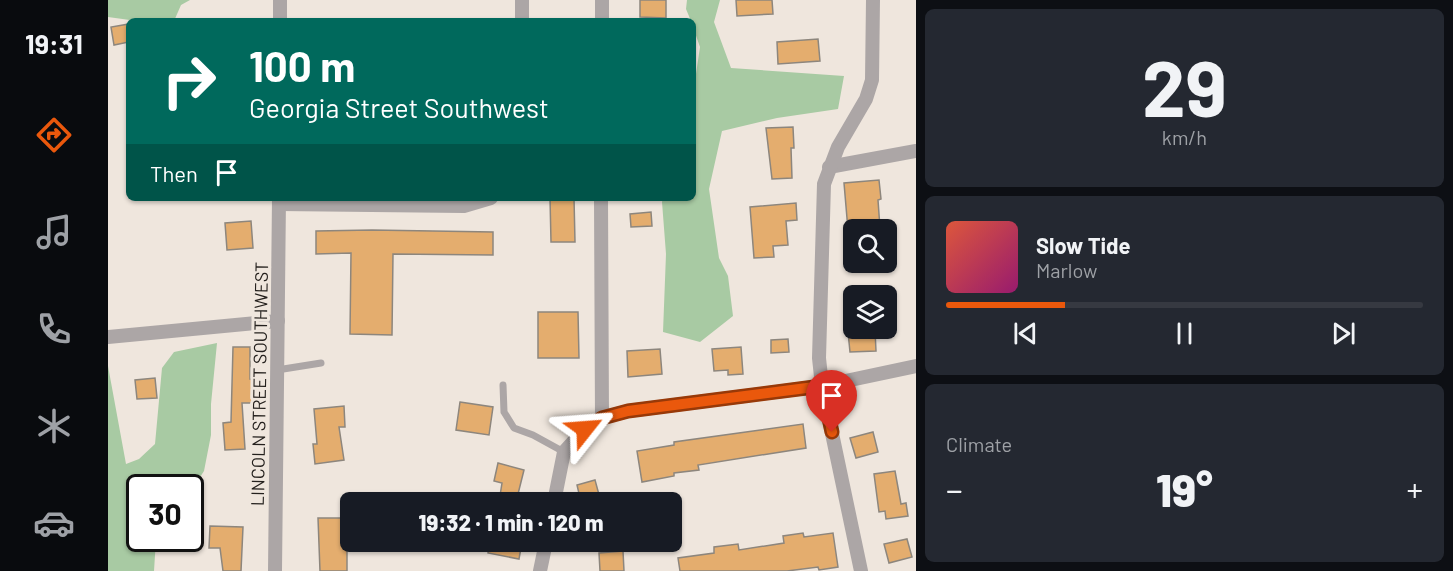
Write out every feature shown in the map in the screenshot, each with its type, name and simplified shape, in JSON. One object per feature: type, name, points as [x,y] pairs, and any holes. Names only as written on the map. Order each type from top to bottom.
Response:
[{"type":"street","points":[[280,0],[280,18]]},
{"type":"street","points":[[522,0],[522,18]]},
{"type":"street","points":[[602,0],[602,18]]},
{"type":"street","points":[[861,571],[822,386],[819,358],[824,184],[829,167],[866,99],[872,80],[873,0]]},
{"type":"street","points":[[829,167],[916,151]]},
{"type":"street","points":[[279,201],[464,206],[480,201]]},
{"type":"street","name":"LINCOLN STREET SOUTHWEST","points":[[275,571],[279,201]]},
{"type":"street","points":[[602,201],[602,418]]},
{"type":"street","points":[[108,337],[278,321]]},
{"type":"street","points":[[556,492],[564,452],[585,429],[602,418],[628,411],[822,386],[916,366]]},
{"type":"street","points":[[540,571],[544,552]]},
{"type":"lane","points":[[277,370],[321,363]]},
{"type":"lane","points":[[503,385],[504,412],[514,428],[533,435],[564,452]]},
{"type":"green space","points":[[108,0],[190,0],[181,5],[175,18],[126,19],[108,17]]},
{"type":"green space","points":[[687,0],[720,0],[714,22],[731,68],[844,76],[838,109],[777,118],[722,131],[709,189],[719,258],[728,276],[733,316],[700,342],[663,332],[666,254],[662,201],[696,201],[696,74],[700,47],[696,36],[696,18],[690,18],[686,9]]},
{"type":"green space","points":[[217,343],[211,404],[211,435],[204,471],[202,474],[126,474],[126,552],[155,552],[154,571],[108,571],[108,366],[126,464],[139,459],[155,444],[162,368],[174,352]]},
{"type":"building","points":[[640,0],[666,0],[666,18],[640,17]]},
{"type":"building","points":[[736,0],[772,0],[773,14],[737,16]]},
{"type":"building","points":[[126,24],[126,43],[114,45],[111,27]]},
{"type":"building","points":[[818,39],[820,61],[778,64],[777,42]]},
{"type":"building","points":[[793,127],[792,178],[772,179],[766,128]]},
{"type":"building","points":[[879,180],[881,199],[878,200],[879,219],[847,219],[844,183]]},
{"type":"building","points":[[550,201],[574,201],[575,242],[551,242]]},
{"type":"building","points":[[796,203],[797,220],[786,221],[788,245],[773,246],[774,257],[754,258],[750,207]]},
{"type":"building","points":[[651,212],[652,226],[631,227],[630,214]]},
{"type":"building","points":[[251,221],[253,248],[227,250],[225,223]]},
{"type":"building","points":[[316,231],[493,232],[493,255],[393,254],[392,335],[350,334],[351,253],[316,254]]},
{"type":"building","points":[[538,312],[578,312],[579,358],[538,358]]},
{"type":"building","points":[[788,339],[789,352],[771,353],[771,340]]},
{"type":"building","points":[[849,339],[875,339],[876,351],[850,352]]},
{"type":"building","points":[[233,347],[250,347],[250,379],[258,379],[258,403],[242,403],[245,449],[225,450],[223,423],[231,422]]},
{"type":"building","points":[[741,347],[743,374],[728,375],[728,370],[714,371],[712,349]]},
{"type":"building","points":[[660,349],[662,374],[628,377],[627,351]]},
{"type":"building","points":[[155,378],[157,398],[137,399],[135,380]]},
{"type":"building","points":[[460,402],[493,407],[489,435],[456,430]]},
{"type":"building","points":[[344,406],[345,427],[339,427],[344,460],[315,464],[313,444],[317,444],[314,409]]},
{"type":"building","points":[[803,424],[806,448],[698,465],[699,470],[674,473],[674,476],[642,482],[637,451],[674,445],[674,442]]},
{"type":"building","points":[[873,432],[878,452],[856,458],[850,438]]},
{"type":"building","points":[[498,463],[524,470],[518,492],[501,492],[502,483],[494,481]]},
{"type":"building","points":[[895,471],[901,504],[906,503],[908,516],[886,519],[885,511],[879,512],[874,474]]},
{"type":"building","points":[[595,480],[598,492],[579,492],[577,485]]},
{"type":"building","points":[[318,518],[340,518],[340,552],[347,552],[347,571],[320,571]]},
{"type":"building","points":[[210,526],[243,527],[241,571],[223,571],[220,548],[209,548]]},
{"type":"building","points":[[803,533],[804,537],[833,533],[838,567],[787,571],[680,571],[678,558],[714,553],[714,547],[738,544],[739,550],[784,543],[783,536]]},
{"type":"building","points":[[907,539],[912,557],[889,563],[884,544]]},
{"type":"building","points":[[488,552],[520,552],[519,559]]},
{"type":"building","points":[[623,552],[624,571],[600,571],[599,553]]},
{"type":"route","points":[[585,429],[602,418],[628,411],[822,386],[832,432]]}]
